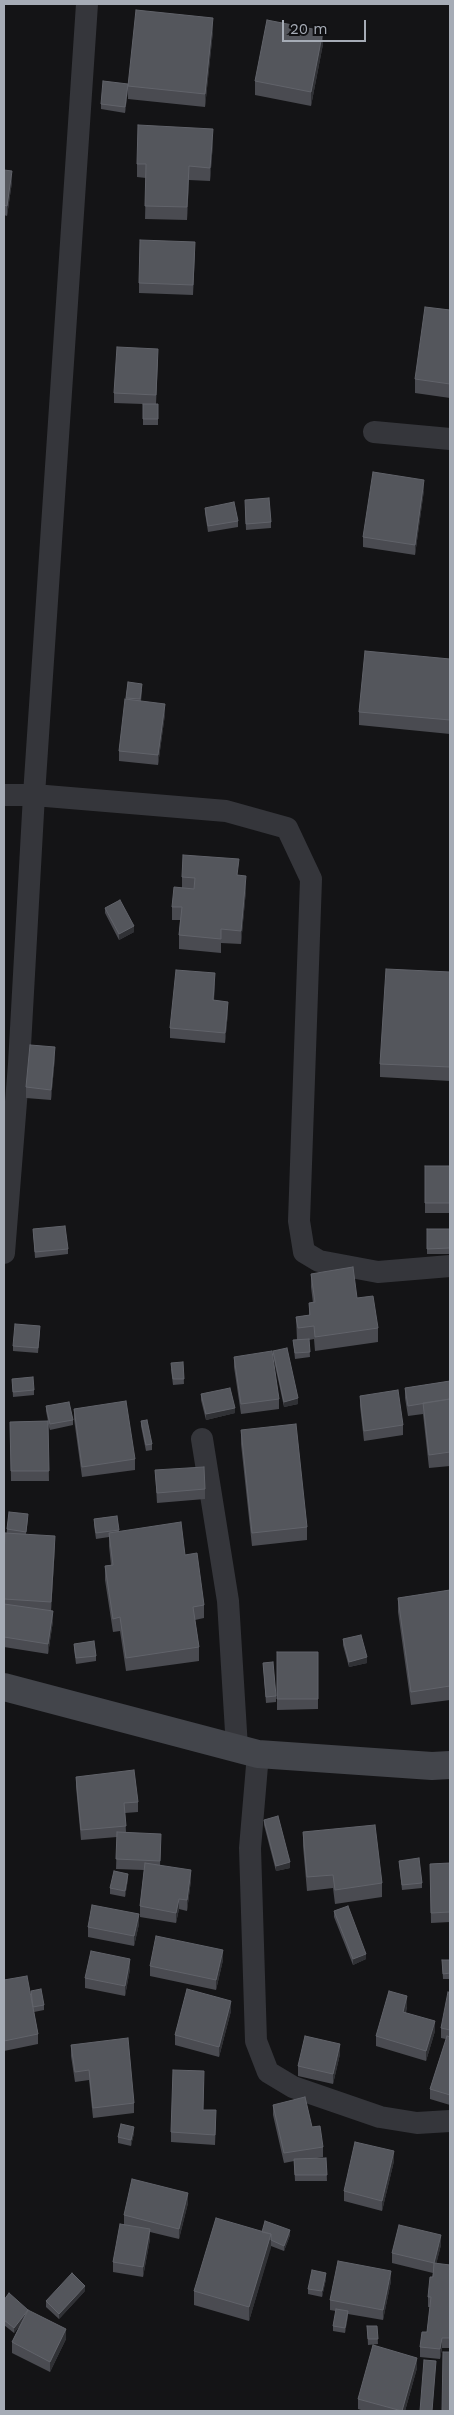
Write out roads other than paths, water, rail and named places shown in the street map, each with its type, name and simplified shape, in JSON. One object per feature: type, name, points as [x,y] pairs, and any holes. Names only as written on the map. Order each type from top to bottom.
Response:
[{"type":"main road","points":[[4,1687],[247,1751],[432,1766],[450,1765]]},
{"type":"street","points":[[4,1253],[11,1062],[34,795],[87,4]]},
{"type":"street","points":[[374,432],[450,439]]},
{"type":"street","points":[[4,795],[34,795],[226,811],[287,828],[311,879],[299,1221],[304,1252],[319,1261],[378,1272],[450,1266]]},
{"type":"street","points":[[202,1439],[228,1600],[247,1751],[256,2041],[268,2072],[293,2087],[380,2117],[417,2123],[450,2121]]}]
